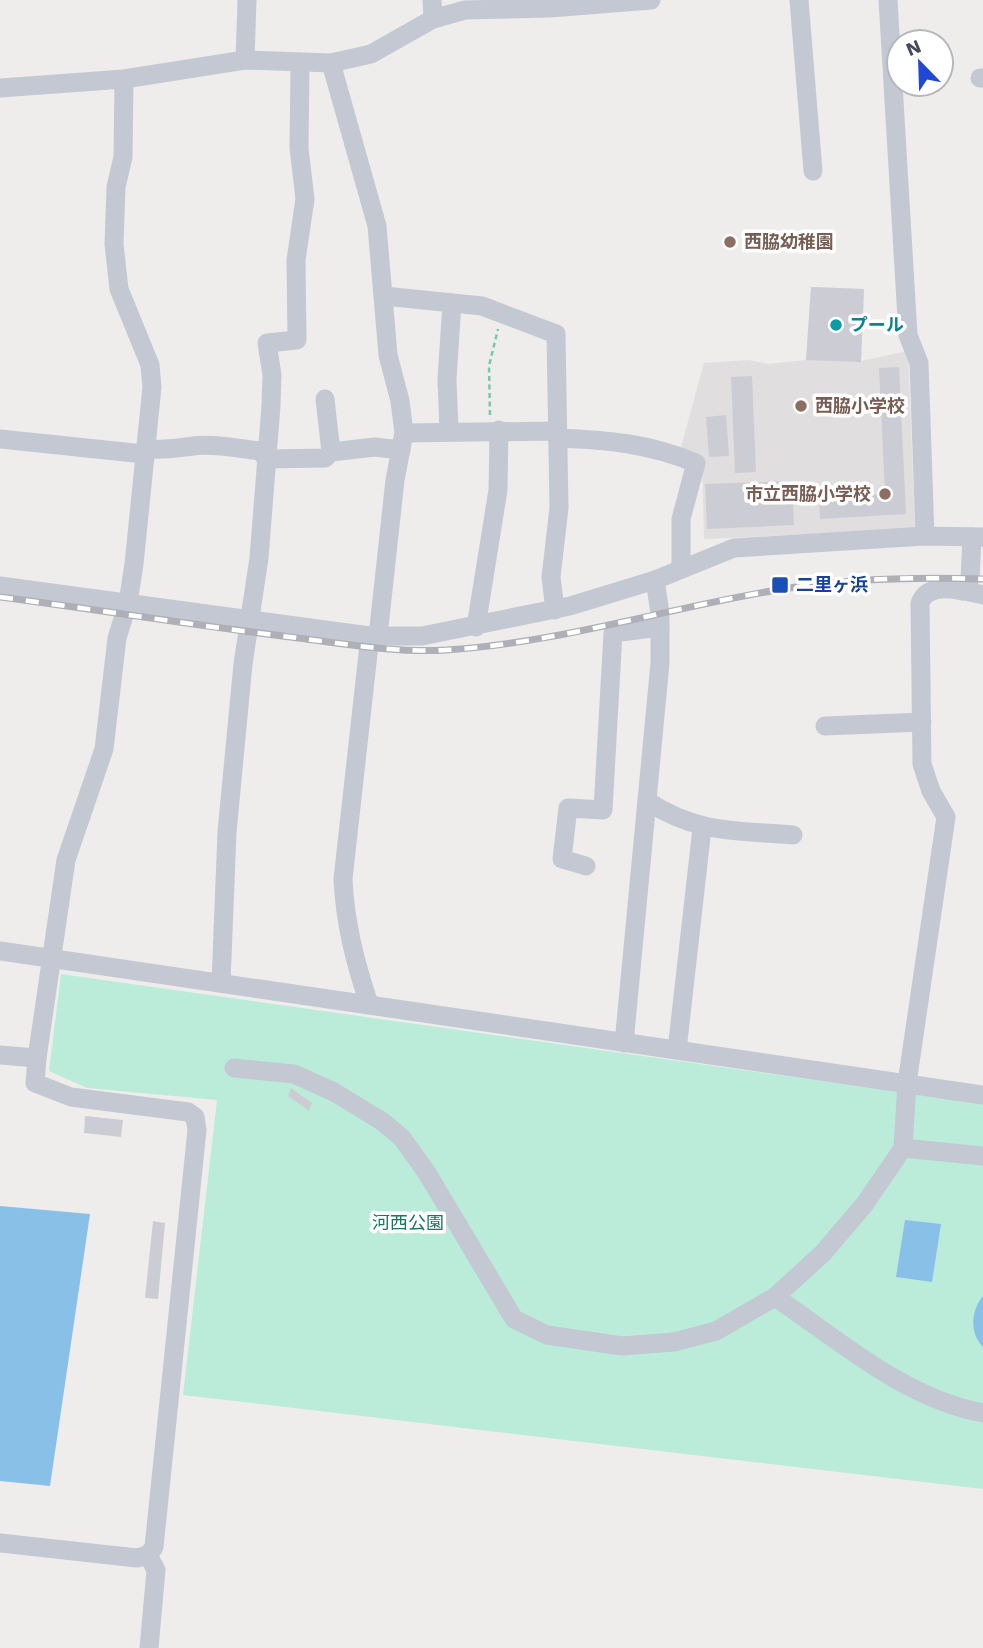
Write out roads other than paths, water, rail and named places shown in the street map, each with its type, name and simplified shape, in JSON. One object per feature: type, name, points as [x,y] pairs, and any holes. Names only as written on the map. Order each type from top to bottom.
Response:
[{"type":"street","points":[[245,60],[247,0]]},
{"type":"street","points":[[0,88],[124,79],[245,60],[331,63],[371,54],[433,9],[550,8],[650,0]]},
{"type":"street","points":[[799,0],[813,171]]},
{"type":"street","points":[[888,0],[908,335],[919,363],[925,536]]},
{"type":"street","points":[[221,983],[228,832],[243,664],[251,620],[266,459],[272,374],[267,343],[297,340],[296,260],[305,200],[299,148],[300,62]]},
{"type":"street","points":[[331,63],[377,226],[388,355],[400,401],[403,442],[395,480],[387,578],[374,636],[343,879],[345,915],[353,957],[369,1004]]},
{"type":"street","points":[[0,1543],[137,1558],[148,1555],[154,1547],[195,1118],[188,1112],[71,1097],[35,1083],[50,958],[66,860],[104,749],[117,638],[128,603],[152,387],[150,365],[118,289],[114,244],[116,187],[123,157],[124,79]]},
{"type":"street","points":[[384,296],[482,306],[556,334],[559,508],[551,577],[555,610]]},
{"type":"street","points":[[449,430],[447,379],[452,303]]},
{"type":"street","points":[[325,399],[331,452]]},
{"type":"street","points":[[266,459],[326,458],[331,452],[403,442],[449,430],[495,430],[617,440],[657,449],[696,463],[681,519],[681,569]]},
{"type":"street","points":[[475,626],[498,490],[495,430]]},
{"type":"street","points":[[0,439],[144,454]]},
{"type":"street","points":[[144,454],[148,449],[175,451],[194,445],[261,452],[266,459]]},
{"type":"street","points":[[0,586],[374,636],[422,636],[555,610],[655,580],[744,547],[925,536],[978,537],[970,579],[962,591]]},
{"type":"street","points":[[624,1043],[660,627],[655,580]]},
{"type":"street","points":[[234,1068],[294,1074],[334,1092],[383,1122],[402,1138],[427,1173],[514,1319],[547,1335],[622,1346],[674,1342],[716,1331],[775,1297],[823,1253],[863,1205],[903,1148],[907,1083],[946,817],[931,791],[922,764],[920,603],[923,594],[930,590],[983,595]]},
{"type":"street","points":[[586,866],[562,859],[568,808],[603,810],[613,633],[660,627]]},
{"type":"street","points":[[825,726],[922,722]]},
{"type":"street","points":[[647,801],[702,828],[793,835]]},
{"type":"street","points":[[677,1050],[702,828]]},
{"type":"street","points":[[0,951],[983,1095]]},
{"type":"street","points":[[0,1055],[37,1058]]},
{"type":"street","points":[[903,1148],[983,1156]]},
{"type":"street","points":[[775,1297],[905,1384],[951,1407],[983,1413]]},
{"type":"street","points":[[148,1555],[156,1570],[149,1648]]},
{"type":"water","points":[[0,1206],[90,1214],[50,1486],[0,1481]]},
{"type":"water","points":[[905,1220],[941,1224],[932,1282],[896,1277]]},
{"type":"water","points":[[983,1296],[983,1347],[975,1335],[973,1322],[976,1308]]},
{"type":"railway","points":[[0,597],[353,645],[428,651],[531,640],[808,585],[883,579],[983,579]]},
{"type":"place","name":"西脇幼稚園","points":[[730,242]]},
{"type":"place","name":"プール","points":[[836,325]]},
{"type":"place","name":"西脇小学校","points":[[801,406]]},
{"type":"place","name":"市立西脇小学校","points":[[885,494]]},
{"type":"place","name":"二里ヶ浜","points":[[780,585]]},
{"type":"park label","name":"河西公園","points":[[408,1223]]}]
